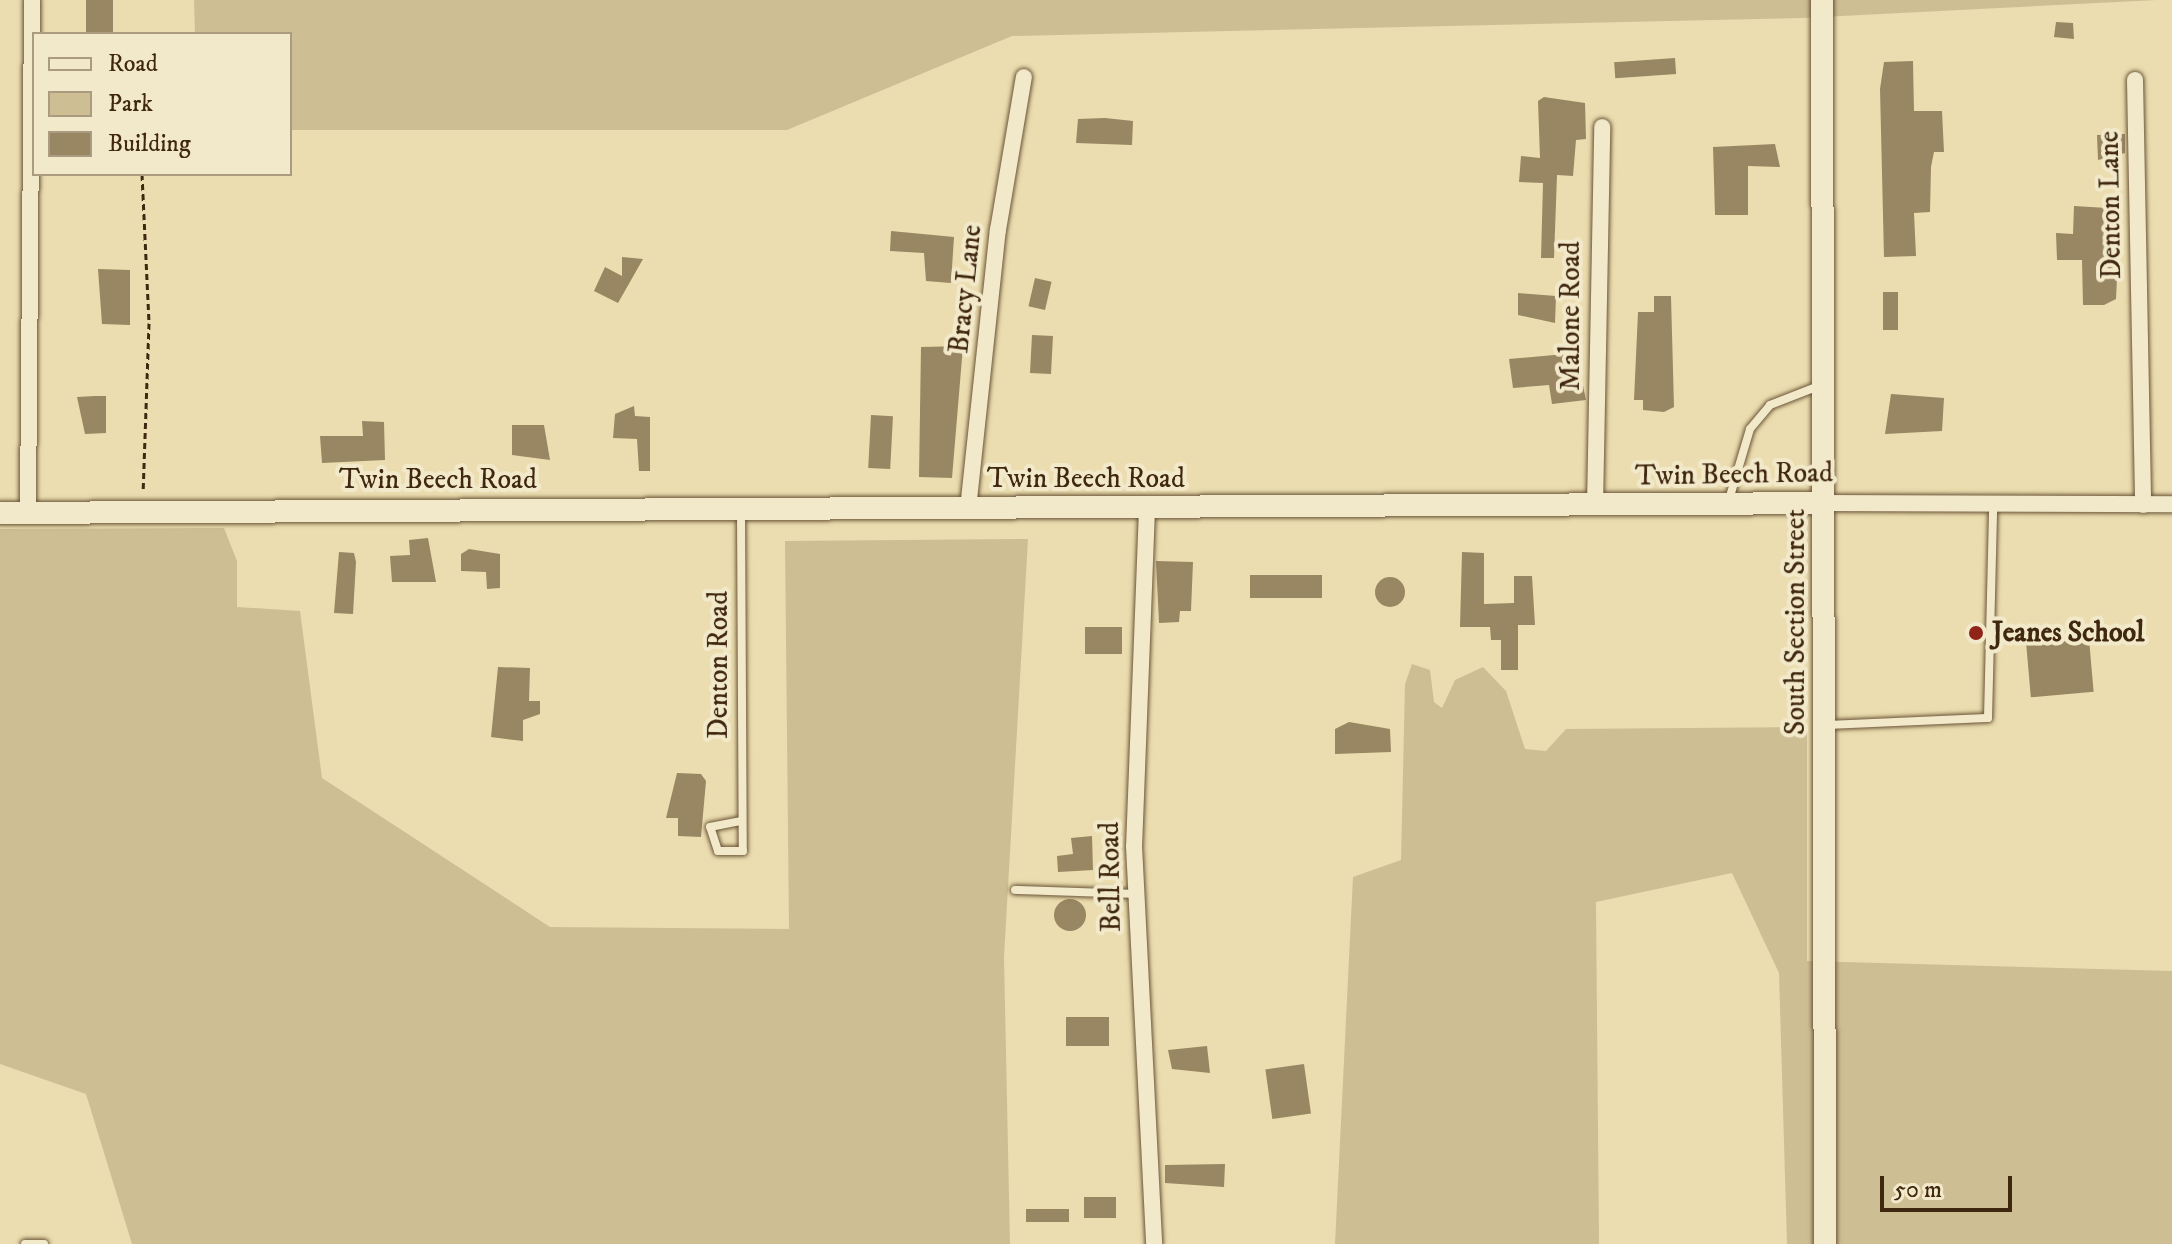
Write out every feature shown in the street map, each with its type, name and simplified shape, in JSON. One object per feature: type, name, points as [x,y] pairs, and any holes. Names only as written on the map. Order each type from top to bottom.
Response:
[{"type":"street","points":[[28,513],[32,0]]},
{"type":"street","name":"South Section Street","points":[[1822,0],[1826,503],[1825,1244]]},
{"type":"street","name":"Bracy Lane","points":[[968,509],[998,230],[1024,77]]},
{"type":"street","name":"Denton Lane","points":[[2135,80],[2143,505]]},
{"type":"street","name":"Malone Road","points":[[1595,506],[1602,127]]},
{"type":"street","name":"Twin Beech Road","points":[[0,513],[1728,507],[1826,503],[1993,506],[2172,504]]},
{"type":"street","name":"Bell Road","points":[[1147,509],[1134,894],[1144,1076],[1152,1097],[1154,1244]]},
{"type":"lane","points":[[1728,507],[1750,429],[1770,405],[1824,385]]},
{"type":"lane","points":[[1826,725],[1988,718],[1993,506]]},
{"type":"lane","name":"Denton Road","points":[[741,509],[743,851],[718,851],[710,827],[741,821]]},
{"type":"lane","points":[[1015,890],[1134,894]]},
{"type":"lane","points":[[25,1244],[44,1244]]},
{"type":"path","points":[[142,176],[149,390],[142,511]]},
{"type":"green space","points":[[194,0],[2157,0],[1802,18],[1012,36],[787,130],[292,130],[292,32],[195,32]]},
{"type":"green space","points":[[224,528],[237,561],[237,607],[300,611],[322,778],[550,927],[789,929],[785,541],[1028,539],[1004,957],[1010,1244],[132,1244],[86,1094],[0,1064],[0,529]]},
{"type":"green space","points":[[1412,664],[1430,670],[1434,702],[1442,708],[1455,680],[1483,667],[1506,691],[1525,749],[1546,751],[1566,729],[1807,727],[1807,961],[2172,971],[2172,1244],[1787,1244],[1779,973],[1732,873],[1596,902],[1599,1244],[1335,1244],[1353,877],[1401,860],[1405,684]]},
{"type":"building","points":[[86,0],[113,0],[113,32],[86,32]]},
{"type":"building","points":[[2056,22],[2073,23],[2074,39],[2054,37]]},
{"type":"building","points":[[1675,58],[1676,74],[1615,78],[1614,62]]},
{"type":"building","points":[[1913,61],[1914,111],[1942,111],[1944,152],[1934,152],[1930,212],[1914,213],[1916,256],[1884,257],[1880,89],[1884,62]]},
{"type":"building","points":[[1544,97],[1585,103],[1586,139],[1576,140],[1573,176],[1557,175],[1554,258],[1541,258],[1543,183],[1519,182],[1521,156],[1540,158],[1538,101]]},
{"type":"building","points":[[1078,119],[1133,121],[1132,145],[1076,143]]},
{"type":"building","points":[[2125,134],[2125,153],[2098,160],[2097,135]]},
{"type":"building","points":[[1775,144],[1780,167],[1748,166],[1748,215],[1715,215],[1713,147]]},
{"type":"building","points":[[2074,206],[2107,208],[2104,234],[2119,235],[2116,299],[2104,305],[2083,305],[2082,260],[2057,260],[2056,233],[2073,234]]},
{"type":"building","points":[[891,231],[954,237],[951,283],[926,281],[924,253],[890,251]]},
{"type":"building","points":[[622,257],[643,259],[618,303],[594,291],[605,267],[622,276]]},
{"type":"building","points":[[98,269],[130,270],[130,325],[102,324]]},
{"type":"building","points":[[1035,278],[1052,282],[1045,310],[1028,306]]},
{"type":"building","points":[[1883,292],[1898,292],[1898,330],[1883,330]]},
{"type":"building","points":[[1518,293],[1556,296],[1555,323],[1518,315]]},
{"type":"building","points":[[1654,296],[1671,296],[1674,407],[1664,412],[1643,410],[1643,400],[1634,400],[1638,312],[1654,312]]},
{"type":"building","points":[[1032,335],[1053,336],[1051,374],[1030,373]]},
{"type":"building","points":[[963,346],[952,478],[919,477],[921,347]]},
{"type":"building","points":[[1576,353],[1586,400],[1552,404],[1549,385],[1513,388],[1509,359]]},
{"type":"building","points":[[1891,394],[1944,398],[1942,431],[1885,434]]},
{"type":"building","points":[[106,396],[106,433],[85,434],[77,397]]},
{"type":"building","points":[[634,406],[635,416],[650,417],[650,471],[639,471],[637,439],[613,438],[615,414]]},
{"type":"building","points":[[871,415],[893,416],[890,469],[868,468]]},
{"type":"building","points":[[362,421],[384,422],[385,460],[322,463],[320,436],[363,436]]},
{"type":"building","points":[[512,425],[544,425],[550,460],[512,455]]},
{"type":"building","points":[[428,538],[436,582],[392,582],[390,556],[410,555],[409,540]]},
{"type":"building","points":[[469,549],[500,554],[500,588],[487,589],[486,572],[461,571],[461,554]]},
{"type":"building","points":[[339,552],[354,553],[353,614],[334,613]]},
{"type":"building","points":[[1462,552],[1484,553],[1484,604],[1514,603],[1514,576],[1532,576],[1535,625],[1518,625],[1518,670],[1501,670],[1501,640],[1491,640],[1490,627],[1460,627]]},
{"type":"building","points":[[1156,561],[1193,562],[1191,611],[1180,611],[1179,622],[1159,623]]},
{"type":"building","points":[[1250,575],[1322,575],[1322,598],[1250,598]]},
{"type":"building","points":[[1390,577],[1401,581],[1405,592],[1401,603],[1390,607],[1379,603],[1375,592],[1379,581]]},
{"type":"building","points":[[1085,627],[1122,627],[1122,654],[1085,654]]},
{"type":"building","points":[[2089,639],[2094,692],[2031,697],[2026,644]]},
{"type":"building","points":[[498,667],[530,668],[529,701],[540,701],[540,714],[523,720],[523,741],[491,737]]},
{"type":"building","points":[[1349,722],[1390,729],[1391,752],[1335,754],[1335,729]]},
{"type":"building","points":[[677,773],[701,774],[706,781],[701,837],[678,836],[678,818],[666,818]]},
{"type":"building","points":[[1092,836],[1093,870],[1058,872],[1057,856],[1073,854],[1071,838]]},
{"type":"building","points":[[1070,899],[1081,904],[1086,915],[1081,926],[1070,931],[1059,926],[1054,915],[1059,904]]},
{"type":"building","points":[[1066,1017],[1109,1017],[1109,1046],[1066,1046]]},
{"type":"building","points":[[1207,1046],[1210,1073],[1172,1069],[1168,1050]]},
{"type":"building","points":[[1304,1064],[1311,1114],[1272,1119],[1265,1069]]},
{"type":"building","points":[[1225,1164],[1224,1187],[1165,1183],[1165,1165]]},
{"type":"building","points":[[1084,1197],[1116,1197],[1116,1218],[1084,1218]]},
{"type":"building","points":[[1026,1209],[1069,1209],[1069,1222],[1026,1222]]},
{"type":"place","name":"Jeanes School","points":[[1976,633]]}]
